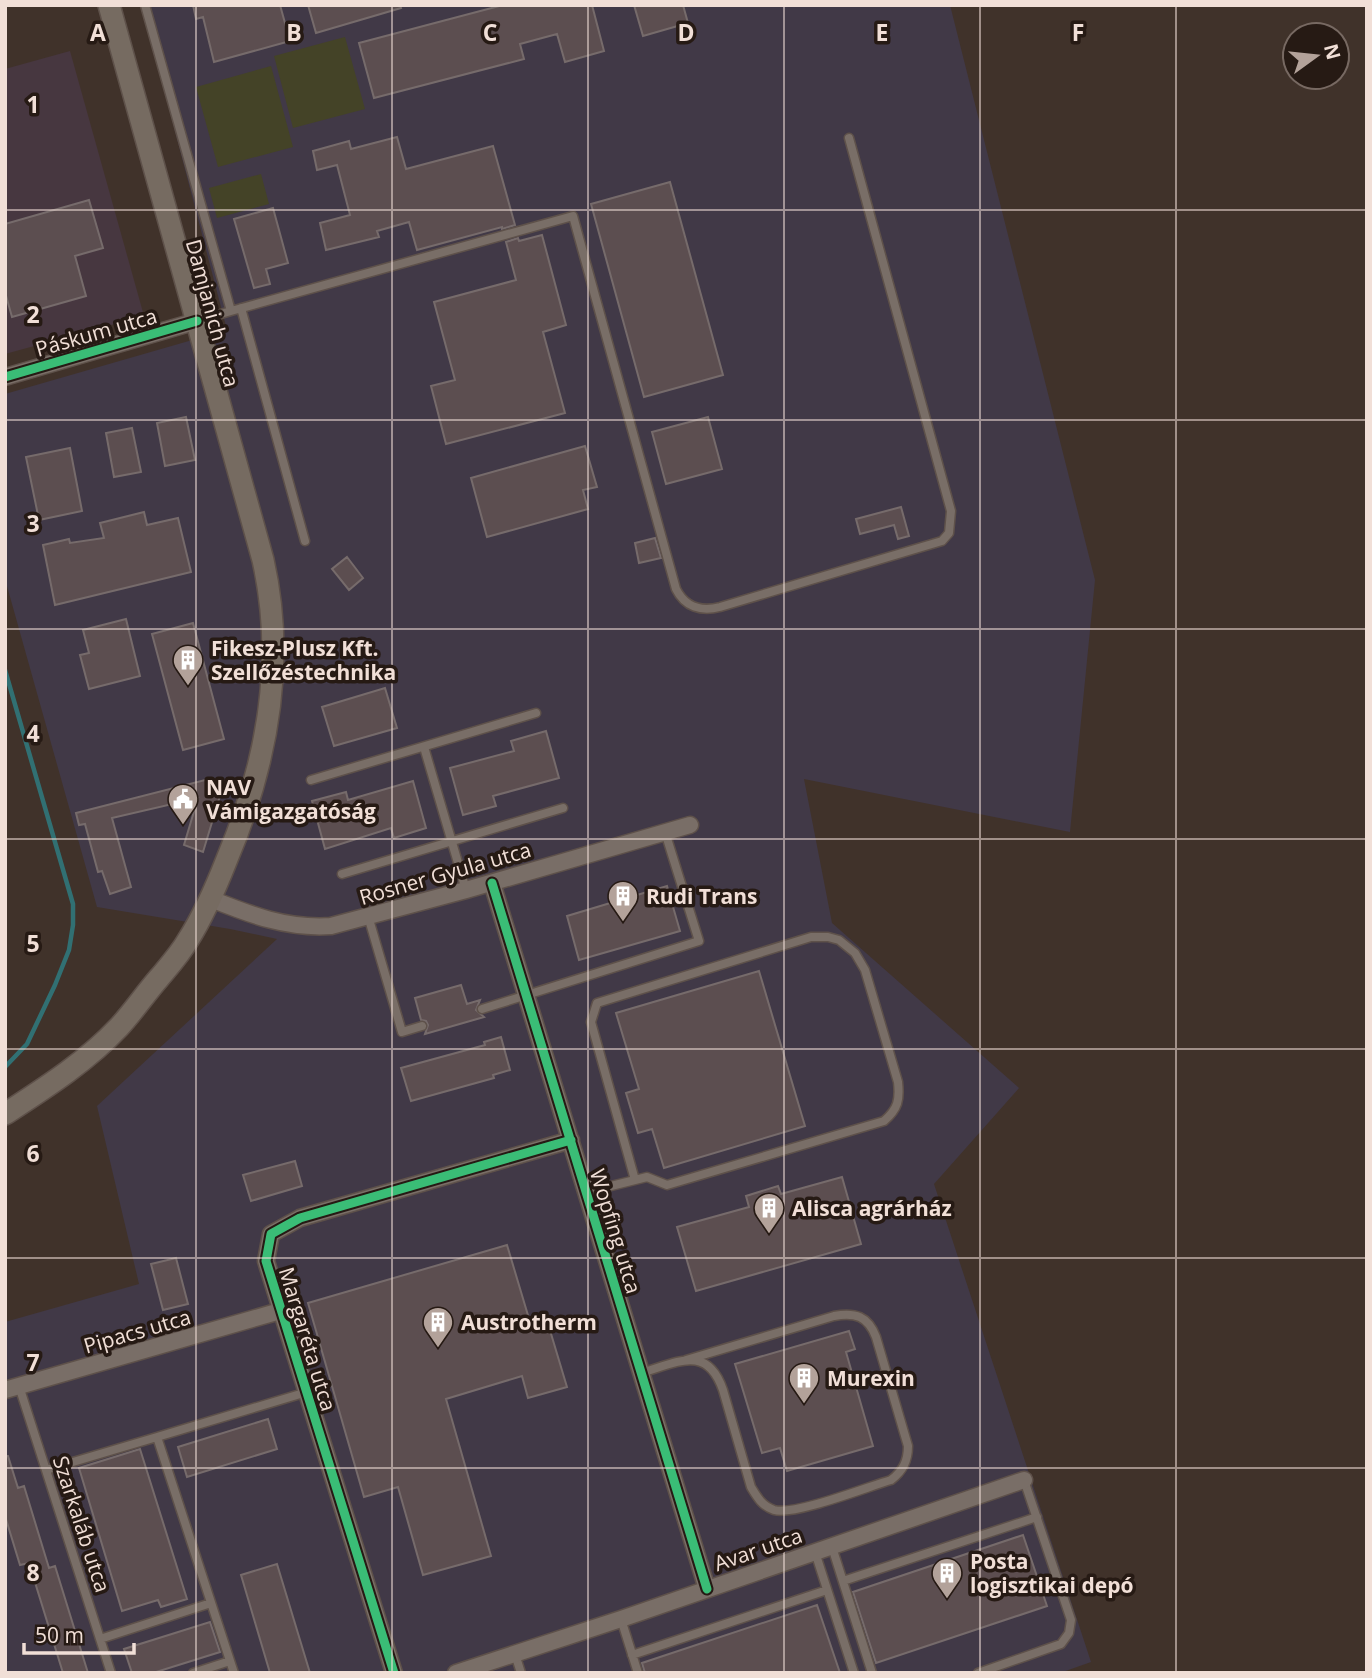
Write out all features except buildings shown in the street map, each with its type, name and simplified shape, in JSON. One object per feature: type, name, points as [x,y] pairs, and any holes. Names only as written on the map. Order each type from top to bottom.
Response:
[{"type":"main road","name":"Damjanich utca","points":[[5,1114],[62,1076],[118,1028],[187,943],[211,900],[244,820],[259,767],[271,704],[274,633],[269,585],[109,5]]},
{"type":"street","name":"Páskum utca","points":[[5,377],[197,321]]},
{"type":"street","name":"Rosner Gyula utca","points":[[211,900],[265,920],[309,928],[331,926],[492,883],[690,825]]},
{"type":"street","name":"Wopfing utca","points":[[492,883],[707,1588]]},
{"type":"street","name":"Margaréta utca","points":[[394,1673],[280,1311],[266,1261],[271,1234],[300,1218],[571,1140]]},
{"type":"street","name":"Pipacs utca","points":[[12,1388],[280,1311]]},
{"type":"street","name":"Avar utca","points":[[462,1672],[1024,1480]]},
{"type":"lane","points":[[145,5],[231,311]]},
{"type":"lane","points":[[197,321],[573,216],[676,589],[687,605],[704,609],[720,607],[943,541],[949,533],[951,511],[849,138]]},
{"type":"lane","points":[[241,309],[305,541]]},
{"type":"lane","points":[[311,780],[536,713]]},
{"type":"lane","points":[[424,747],[466,890]]},
{"type":"lane","points":[[342,874],[564,808]]},
{"type":"lane","points":[[482,1009],[699,941],[664,832]]},
{"type":"lane","points":[[368,916],[402,1032],[422,1026]]},
{"type":"lane","points":[[587,1192],[635,1180],[647,1177],[667,1185],[884,1121],[894,1113],[900,1100],[898,1082],[865,970],[855,953],[839,940],[811,937],[597,1003],[591,1022],[635,1180]]},
{"type":"lane","points":[[641,1373],[834,1316],[849,1313],[860,1316],[872,1327],[876,1337],[908,1446],[906,1462],[891,1480],[784,1511],[765,1506],[751,1487],[718,1376],[705,1363],[686,1360]]},
{"type":"lane","name":"Szarkaláb utca","points":[[12,1388],[46,1470],[111,1673]]},
{"type":"lane","points":[[46,1470],[307,1392]]},
{"type":"lane","points":[[157,1437],[234,1673]]},
{"type":"lane","points":[[978,1673],[1061,1644],[1069,1633],[1071,1620],[1024,1480]]},
{"type":"lane","points":[[843,1581],[1037,1517]]},
{"type":"lane","points":[[832,1547],[872,1673]]},
{"type":"lane","points":[[815,1552],[854,1673]]},
{"type":"lane","points":[[632,1655],[827,1590]]},
{"type":"lane","points":[[100,1639],[211,1603]]},
{"type":"lane","points":[[621,1619],[638,1673]]},
{"type":"lane","points":[[514,1654],[521,1673]]},
{"type":"lane","points":[[193,1673],[230,1661]]},
{"type":"shaded area","points":[[142,5],[950,5],[1095,580],[1070,832],[804,779],[832,923],[1019,1088],[934,1184],[1091,1662],[1060,1673],[5,1673],[5,1322],[139,1284],[97,1106],[277,939],[97,907],[5,579],[5,394],[227,330]]},
{"type":"shaded area","points":[[345,37],[365,109],[293,128],[274,56]]},
{"type":"shaded area","points":[[70,51],[144,316],[5,354],[5,69]]},
{"type":"shaded area","points":[[271,66],[293,147],[218,167],[196,87]]},
{"type":"shaded area","points":[[261,174],[269,204],[217,218],[209,188]]},
{"type":"waterway","points":[[5,670],[73,904],[69,950],[55,985],[27,1044],[5,1067]]},
{"type":"cycle path","points":[[5,377],[197,321]]},
{"type":"cycle path","points":[[492,883],[707,1589]]},
{"type":"cycle path","points":[[394,1673],[266,1261],[271,1234],[300,1218],[571,1140]]},
{"type":"place","name":"Fikesz-Plusz Kft. Szellőzéstechnika","points":[[188,687]]},
{"type":"place","name":"NAV Vámigazgatóság","points":[[183,826]]},
{"type":"place","name":"Rudi Trans","points":[[623,923]]},
{"type":"place","name":"Alisca agrárház","points":[[769,1235]]},
{"type":"place","name":"Austrotherm","points":[[438,1349]]},
{"type":"place","name":"Murexin","points":[[804,1405]]},
{"type":"place","name":"Posta logisztikai depó","points":[[947,1600]]}]
